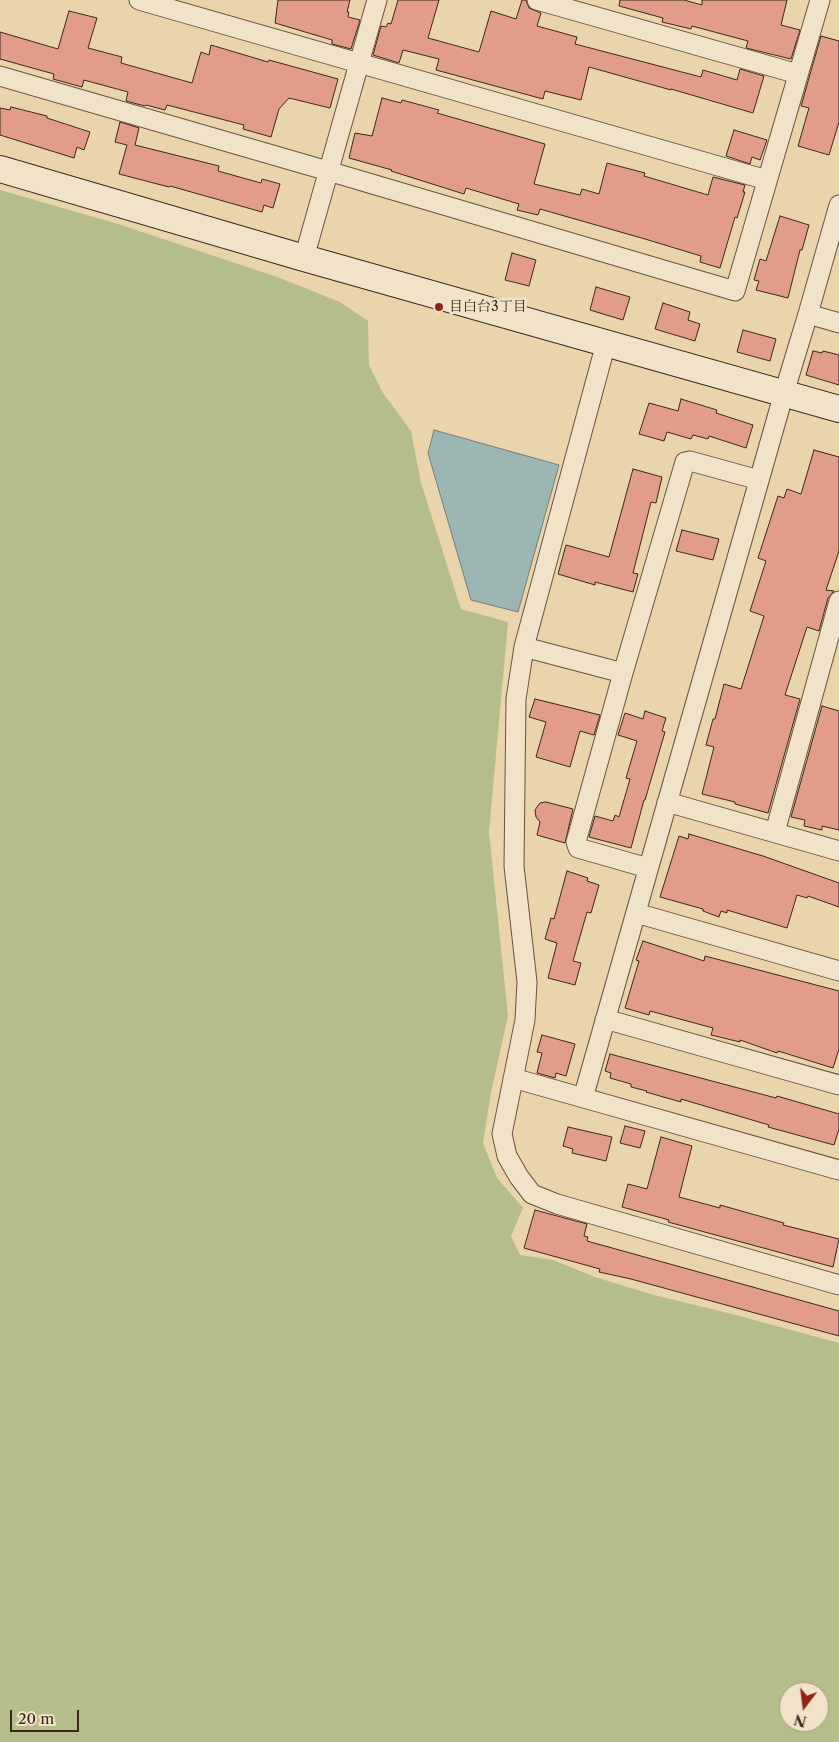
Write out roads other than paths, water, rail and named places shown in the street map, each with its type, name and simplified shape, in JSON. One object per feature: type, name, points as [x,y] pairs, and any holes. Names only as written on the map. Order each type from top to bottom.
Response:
[{"type":"street","points":[[139,0],[767,180]]},
{"type":"street","points":[[304,258],[377,0]]},
{"type":"street","points":[[537,0],[798,74]]},
{"type":"street","points":[[0,76],[735,290],[820,0]]},
{"type":"street","points":[[0,169],[304,258],[839,409]]},
{"type":"street","points":[[583,1098],[839,205]]},
{"type":"street","points":[[808,314],[839,323]]},
{"type":"street","points":[[606,343],[524,648],[516,699],[514,866],[527,982],[525,1020],[502,1134],[506,1156],[532,1194],[557,1204],[839,1284]]},
{"type":"street","points":[[648,868],[578,848],[576,842],[624,673],[685,462],[690,461],[759,480]]},
{"type":"street","points":[[775,832],[839,601]]},
{"type":"street","points":[[524,648],[624,673]]},
{"type":"street","points":[[667,802],[839,851]]},
{"type":"street","points":[[636,913],[839,971]]},
{"type":"street","points":[[605,1019],[839,1085]]},
{"type":"street","points":[[513,1078],[839,1170]]},
{"type":"water","points":[[434,430],[559,465],[518,612],[471,600],[428,453]]},
{"type":"place","name":"目白台3丁目","points":[[439,307]]}]
